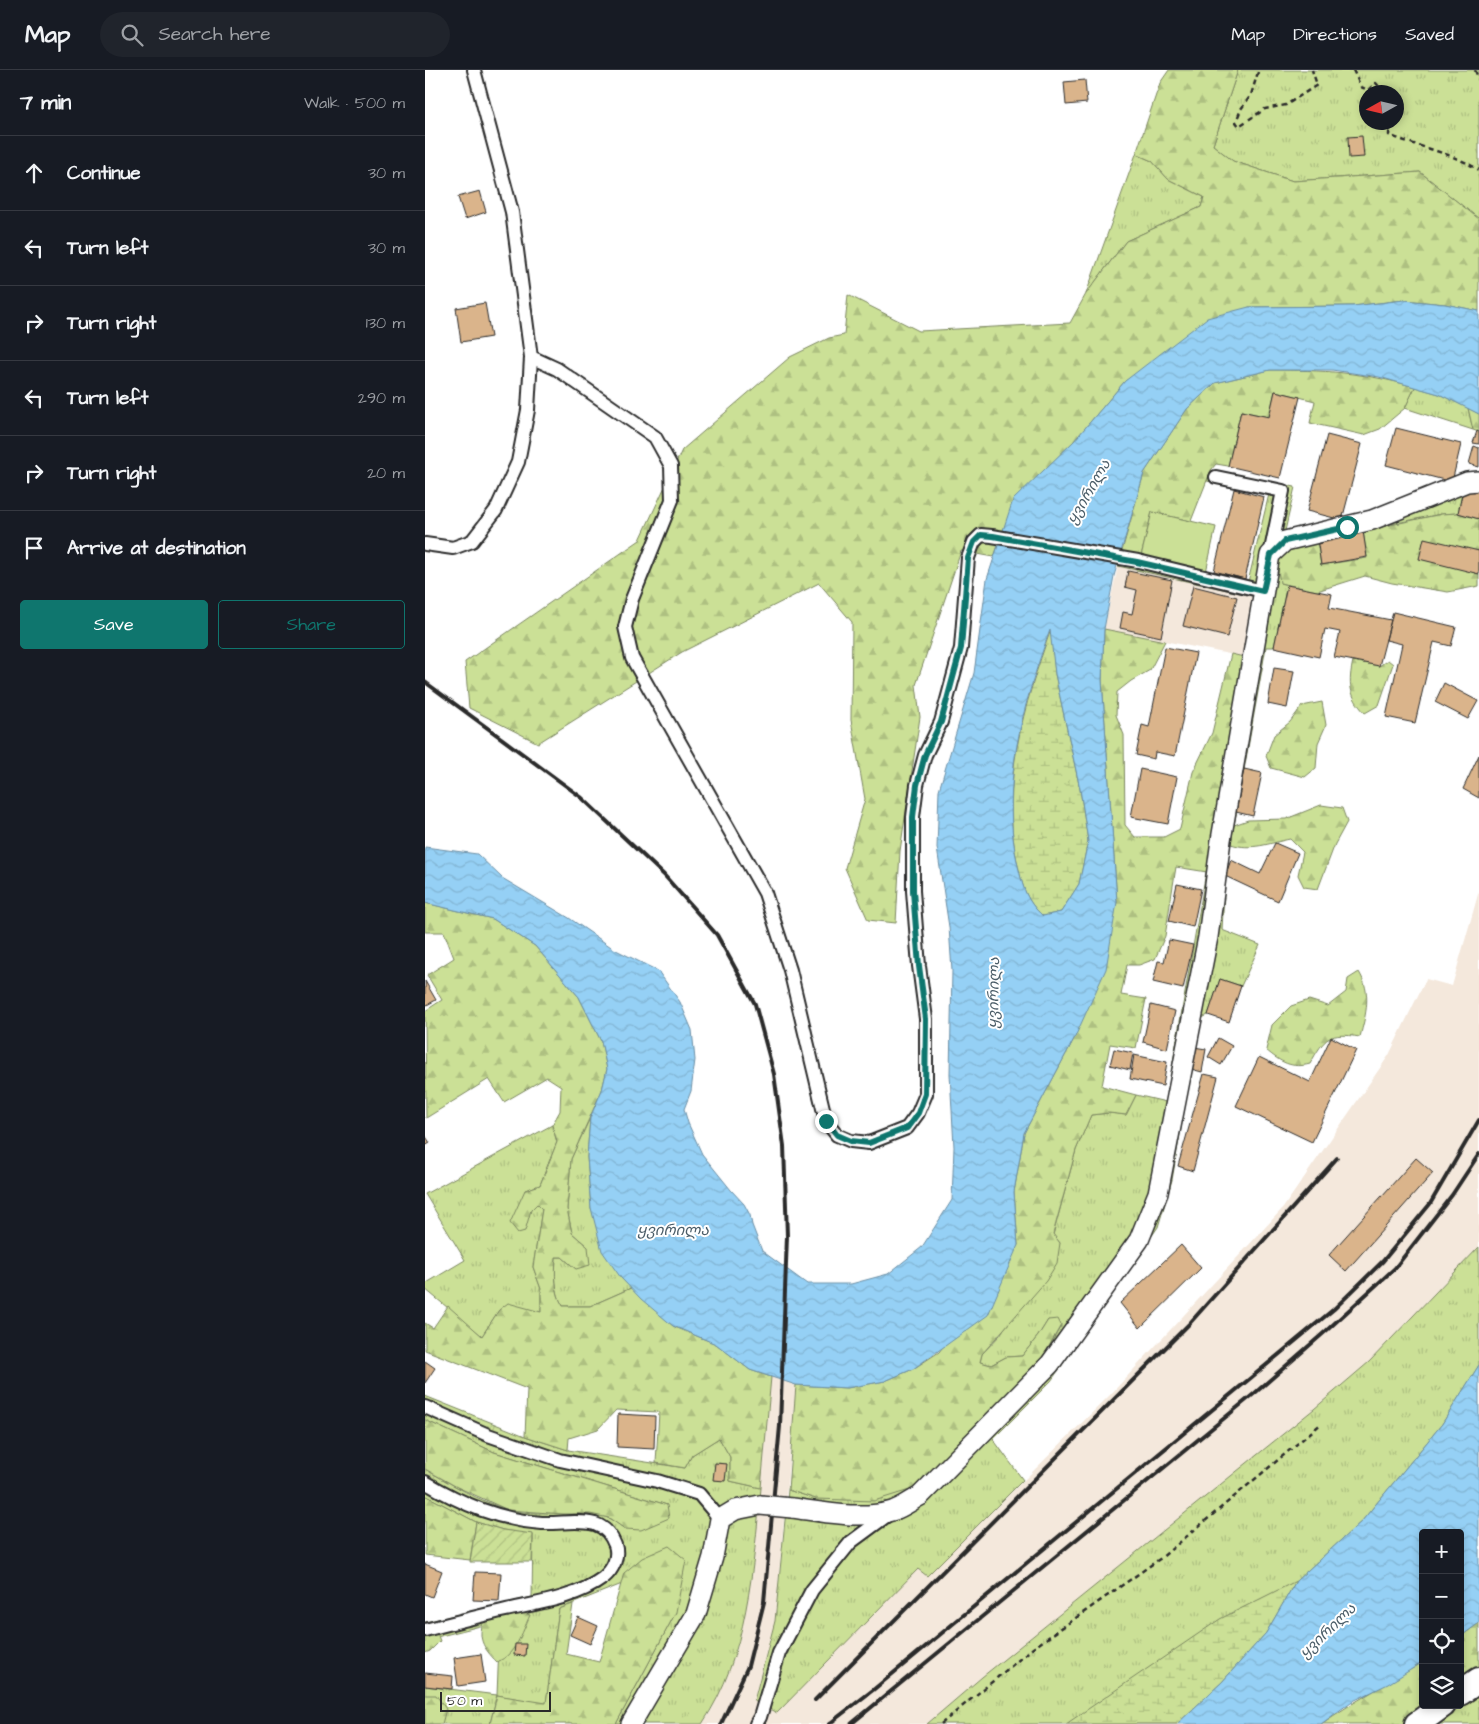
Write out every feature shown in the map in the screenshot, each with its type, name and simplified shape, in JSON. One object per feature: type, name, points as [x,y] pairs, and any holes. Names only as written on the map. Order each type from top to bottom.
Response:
[{"type":"highway","points":[[1464,1691],[1479,1680]]},
{"type":"highway","points":[[1417,1724],[1438,1709]]},
{"type":"street","points":[[425,544],[453,548],[472,540],[496,510],[518,462],[528,410],[531,356],[512,212],[474,70]]},
{"type":"street","points":[[531,356],[557,370],[655,437],[671,466],[672,500],[632,599],[625,627],[632,658],[765,893],[790,970],[826,1121],[837,1135],[851,1141],[869,1143],[907,1128],[918,1113],[925,1094],[926,1019],[919,966],[912,871],[913,817],[917,785],[925,755],[941,722],[961,648],[968,558],[974,542],[981,535],[993,536],[1137,562],[1263,591]]},
{"type":"street","points":[[756,1724],[760,1717],[779,1653],[812,1590],[851,1542],[893,1510],[920,1496],[1050,1364],[1139,1240],[1158,1193],[1208,937],[1221,840],[1263,591],[1283,491],[1216,477]]},
{"type":"street","points":[[1271,555],[1285,541],[1372,520],[1467,482],[1479,481]]},
{"type":"street","points":[[425,1407],[488,1435],[560,1460],[657,1481],[699,1494],[720,1519]]},
{"type":"street","points":[[425,1482],[491,1514],[515,1521],[545,1523],[577,1521],[596,1525],[611,1534],[617,1550],[614,1566],[604,1577],[557,1599],[425,1630]]},
{"type":"street","points":[[631,1724],[696,1614],[713,1557],[720,1519],[735,1510],[760,1505],[828,1513],[857,1514],[893,1510]]},
{"type":"path","points":[[1258,72],[1251,95],[1241,109],[1236,122],[1239,126],[1265,109],[1286,105],[1317,86],[1312,70]]},
{"type":"path","points":[[1353,70],[1360,85]]},
{"type":"path","points":[[1475,70],[1479,80]]},
{"type":"path","points":[[1389,130],[1389,135],[1406,143],[1445,152],[1479,170]]},
{"type":"path","points":[[941,1724],[1033,1648],[1161,1558],[1322,1424]]},
{"type":"shaded area","points":[[1118,566],[1254,595],[1244,657],[1104,629]]},
{"type":"shaded area","points":[[1479,891],[1479,1247],[1369,1362],[1314,1409],[982,1677],[927,1724],[702,1724],[711,1711],[737,1649],[752,1576],[771,1377],[796,1385],[775,1621],[754,1700],[919,1568],[927,1576],[1110,1395],[1283,1208],[1389,1055],[1426,979],[1452,986]]},
{"type":"green space","points":[[1169,70],[1238,70],[1213,145],[1233,161],[1293,181],[1420,172],[1479,219],[1479,311],[1445,304],[1404,300],[1353,306],[1249,307],[1125,381],[1074,441],[1014,500],[994,557],[961,551],[916,685],[920,717],[900,851],[896,923],[868,920],[845,868],[865,799],[851,720],[852,622],[819,583],[682,652],[538,743],[469,708],[465,662],[640,540],[682,450],[790,357],[829,338],[844,335],[848,295],[919,331],[1070,323],[1086,294],[1126,241],[1201,207],[1204,197],[1168,179],[1152,161],[1136,154],[1160,83]]},
{"type":"green space","points":[[1238,70],[1479,70],[1479,219],[1420,172],[1293,181],[1233,161],[1213,145]]},
{"type":"green space","points":[[1136,154],[1152,161],[1168,179],[1204,197],[1201,207],[1126,241],[1086,294]]},
{"type":"green space","points":[[1270,370],[1343,373],[1378,378],[1415,387],[1405,408],[1380,429],[1364,435],[1310,423],[1315,401],[1275,391],[1269,417],[1241,411],[1228,466],[1216,464],[1211,470],[1191,521],[1152,512],[1141,556],[1122,551],[1144,473],[1187,409],[1215,383]]},
{"type":"green space","points":[[1415,387],[1439,394],[1468,408],[1473,430],[1405,408]]},
{"type":"green space","points":[[1468,408],[1479,414],[1479,432],[1473,430]]},
{"type":"green space","points":[[1211,470],[1295,487],[1285,531],[1342,520],[1464,486],[1458,513],[1441,514],[1317,539],[1280,583],[1287,585],[1274,647],[1266,647],[1225,876],[1222,930],[1260,945],[1241,986],[1220,979],[1208,1015],[1200,1019],[1172,1180],[1158,1227],[1051,1381],[993,1439],[1023,1480],[927,1576],[918,1569],[777,1713],[754,1701],[775,1621],[788,1490],[816,1499],[1035,1371],[1061,1326],[1048,1320],[1022,1356],[1006,1357],[991,1365],[980,1362],[982,1354],[1000,1335],[1060,1243],[1053,1235],[1076,1150],[1091,1115],[1109,1113],[1126,1115],[1136,1095],[1166,1102],[1254,596],[1118,566],[1122,551],[1248,582],[1269,494],[1207,481]]},
{"type":"green space","points":[[1152,512],[1216,527],[1206,572],[1141,556]]},
{"type":"green space","points":[[1458,513],[1479,519],[1479,586],[1448,592],[1392,583],[1365,576],[1317,591],[1280,583],[1277,562],[1292,546],[1317,539],[1321,565],[1367,558],[1363,531],[1441,514]]},
{"type":"green space","points":[[1051,629],[1055,674],[1080,789],[1088,841],[1079,884],[1061,912],[1043,916],[1026,894],[1022,881],[1013,836],[1011,806],[1017,746],[1032,687]]},
{"type":"green space","points":[[1104,629],[1165,641],[1150,670],[1117,692],[1116,715],[1124,735],[1125,825],[1135,837],[1164,837],[1180,829],[1193,772],[1212,733],[1231,654],[1244,657],[1207,872],[1176,867],[1165,936],[1155,959],[1139,965],[1127,965],[1121,995],[1146,999],[1136,1048],[1110,1044],[1102,1086],[1136,1095],[1126,1115],[1109,1113],[1091,1115],[1076,1150],[1053,1234],[1060,1243],[1057,1263],[1046,1281],[982,1354],[980,1362],[991,1365],[1006,1357],[1022,1356],[1048,1320],[1058,1319],[1061,1325],[1035,1371],[916,1488],[874,1501],[816,1499],[788,1490],[796,1385],[847,1388],[885,1381],[913,1369],[939,1352],[1018,1245],[1014,1192],[1024,1133],[1075,1037],[1117,902],[1102,680]]},
{"type":"green space","points":[[1388,660],[1393,664],[1379,705],[1365,713],[1356,701],[1351,689],[1353,661],[1379,666]]},
{"type":"green space","points":[[1322,702],[1326,725],[1318,743],[1316,768],[1305,777],[1271,768],[1266,756],[1274,735],[1290,722],[1302,706]]},
{"type":"green space","points":[[1321,805],[1342,808],[1347,822],[1335,844],[1318,889],[1304,887],[1298,875],[1303,852],[1290,839],[1253,847],[1231,844],[1234,825],[1248,820],[1286,819]]},
{"type":"green space","points":[[425,903],[493,919],[535,946],[579,997],[601,1041],[607,1069],[602,1090],[571,1159],[567,1209],[572,1233],[588,1247],[590,1265],[576,1269],[562,1257],[556,1257],[556,1282],[560,1301],[563,1306],[590,1306],[631,1288],[673,1326],[716,1344],[750,1370],[771,1377],[761,1488],[730,1481],[730,1457],[719,1438],[692,1455],[685,1468],[656,1463],[659,1412],[616,1410],[598,1429],[569,1438],[568,1450],[525,1436],[527,1389],[425,1350],[425,1323],[433,1328],[448,1306],[482,1336],[499,1310],[508,1303],[541,1312],[541,1289],[533,1267],[542,1209],[537,1204],[531,1210],[525,1231],[518,1233],[510,1223],[525,1190],[540,1185],[557,1142],[552,1125],[560,1111],[561,1086],[547,1077],[504,1102],[489,1079],[426,1118],[425,1011],[442,1000],[427,975],[454,958],[444,932],[425,932]]},
{"type":"green space","points":[[1359,972],[1367,996],[1366,1012],[1360,1037],[1335,1036],[1324,1042],[1310,1064],[1297,1066],[1276,1058],[1266,1050],[1272,1025],[1291,1006],[1309,1000],[1328,1006],[1346,992],[1348,979]]},
{"type":"green space","points":[[590,1118],[587,1157],[591,1208],[621,1278],[631,1288],[590,1306],[563,1306],[558,1295],[555,1276],[556,1257],[562,1257],[576,1269],[588,1247],[572,1233],[567,1209],[571,1159]]},
{"type":"green space","points":[[552,1125],[557,1142],[540,1185],[525,1190],[531,1210],[537,1204],[542,1209],[533,1267],[541,1289],[541,1312],[499,1310],[482,1336],[425,1289],[425,1284],[465,1260],[425,1194]]},
{"type":"green space","points":[[1479,1247],[1479,1365],[1442,1424],[1362,1521],[1296,1581],[1177,1724],[927,1724],[982,1677],[1314,1409],[1369,1362]]},
{"type":"green space","points":[[425,1396],[525,1436],[568,1450],[685,1468],[692,1455],[719,1438],[730,1457],[730,1481],[761,1488],[751,1579],[739,1640],[717,1698],[702,1724],[616,1724],[676,1612],[624,1573],[622,1584],[559,1609],[546,1704],[497,1695],[500,1621],[425,1640],[425,1622],[532,1597],[533,1535],[503,1530],[476,1522],[425,1495],[425,1469],[476,1497],[507,1509],[532,1513],[600,1515],[612,1520],[625,1529],[667,1505],[494,1452],[425,1420]]},
{"type":"green space","points":[[425,1420],[494,1452],[667,1505],[669,1518],[641,1530],[625,1529],[609,1518],[590,1514],[508,1510],[457,1487],[425,1469]]},
{"type":"green space","points":[[425,1495],[476,1522],[470,1560],[425,1555]]},
{"type":"green space","points":[[476,1522],[503,1530],[533,1534],[532,1562],[470,1562]]},
{"type":"green space","points":[[669,1546],[686,1560],[676,1612],[616,1724],[490,1724],[497,1695],[546,1703],[559,1609],[573,1604],[566,1654],[599,1662],[624,1573],[642,1558]]},
{"type":"green space","points":[[1296,1581],[1266,1633],[1222,1682],[1177,1724],[1066,1724],[1220,1619]]},
{"type":"green space","points":[[514,1610],[530,1615],[514,1648],[497,1662],[482,1642],[482,1625],[485,1618]]},
{"type":"green space","points":[[1479,1623],[1479,1677],[1464,1688],[1464,1664],[1464,1634]]},
{"type":"green space","points":[[425,1633],[437,1633],[440,1641],[430,1651],[425,1653]]},
{"type":"green space","points":[[1419,1664],[1419,1709],[1421,1709],[1413,1724],[1321,1724]]},
{"type":"green space","points":[[1479,1677],[1479,1724],[1413,1724],[1434,1709],[1464,1709],[1464,1688]]},
{"type":"green space","points":[[425,1686],[497,1695],[490,1724],[425,1724]]},
{"type":"green space","points":[[425,1695],[436,1695],[446,1709],[442,1724],[425,1724]]},
{"type":"water","name":"ყვირილა","points":[[1404,300],[1445,304],[1479,311],[1479,414],[1439,394],[1379,377],[1332,370],[1270,370],[1215,383],[1187,409],[1144,473],[1114,576],[1104,629],[1102,680],[1117,902],[1106,969],[1075,1037],[1024,1133],[1014,1192],[1018,1245],[988,1315],[913,1369],[885,1381],[847,1388],[796,1385],[750,1370],[716,1344],[673,1326],[641,1299],[621,1278],[602,1251],[591,1208],[587,1157],[590,1118],[602,1090],[607,1069],[601,1041],[579,997],[535,946],[493,919],[425,903],[425,847],[477,854],[502,878],[569,918],[614,949],[658,971],[680,1002],[692,1030],[695,1060],[691,1091],[684,1109],[688,1123],[702,1154],[744,1204],[750,1215],[762,1251],[807,1284],[851,1284],[888,1274],[922,1247],[952,1200],[954,1147],[950,1074],[952,971],[949,927],[937,848],[939,790],[974,673],[987,579],[1013,500],[1074,441],[1125,381],[1207,318],[1249,307],[1353,306]],"holes":[[[1050,630],[1055,674],[1080,789],[1088,841],[1079,884],[1061,912],[1043,916],[1029,899],[1022,881],[1013,836],[1011,806],[1017,746],[1023,717]]]},
{"type":"water","name":"ყვირილა","points":[[1479,1365],[1479,1623],[1464,1634],[1464,1529],[1419,1529],[1419,1665],[1388,1684],[1351,1702],[1321,1724],[1177,1724],[1222,1682],[1266,1633],[1296,1581],[1362,1521],[1442,1424]]},
{"type":"building","points":[[1085,80],[1087,103],[1066,105],[1064,82]]},
{"type":"building","points":[[1362,136],[1364,157],[1349,158],[1348,137]]},
{"type":"building","points":[[480,191],[486,212],[465,219],[458,197]]},
{"type":"building","points":[[485,303],[491,337],[461,342],[456,308]]},
{"type":"building","points":[[1275,391],[1300,397],[1280,478],[1228,466],[1241,411],[1269,417]]},
{"type":"building","points":[[1396,428],[1461,444],[1452,482],[1386,465]]},
{"type":"building","points":[[1477,431],[1479,432],[1479,444],[1473,443]]},
{"type":"building","points":[[1327,435],[1362,444],[1342,520],[1307,511]]},
{"type":"building","points":[[1474,446],[1479,448],[1479,467],[1469,464]]},
{"type":"building","points":[[1464,485],[1479,489],[1479,519],[1458,513]]},
{"type":"building","points":[[1234,489],[1264,497],[1245,579],[1214,571]]},
{"type":"building","points":[[1363,531],[1367,557],[1321,565],[1317,539]]},
{"type":"building","points":[[1424,538],[1479,551],[1479,574],[1419,559]]},
{"type":"building","points":[[1128,571],[1172,580],[1161,637],[1120,628],[1123,612],[1132,614],[1137,590],[1125,587]]},
{"type":"building","points":[[1287,585],[1332,594],[1329,608],[1391,620],[1379,666],[1334,657],[1340,632],[1325,629],[1319,657],[1274,647]]},
{"type":"building","points":[[1193,586],[1237,597],[1227,637],[1183,626]]},
{"type":"building","points":[[1393,612],[1456,627],[1451,646],[1434,642],[1415,723],[1386,717],[1402,644],[1386,640]]},
{"type":"building","points":[[1165,647],[1196,653],[1175,756],[1155,752],[1154,759],[1136,755],[1142,725],[1149,727]]},
{"type":"building","points":[[1274,668],[1294,671],[1287,708],[1268,704]]},
{"type":"building","points":[[1444,683],[1478,701],[1468,719],[1435,702]]},
{"type":"building","points":[[1479,755],[1479,798],[1463,789]]},
{"type":"building","points":[[1140,769],[1177,777],[1168,824],[1131,817]]},
{"type":"building","points":[[1244,769],[1262,773],[1253,816],[1236,812]]},
{"type":"building","points":[[1275,843],[1298,853],[1278,901],[1225,876],[1231,860],[1260,874]]},
{"type":"building","points":[[1177,884],[1201,889],[1193,927],[1169,921]]},
{"type":"building","points":[[1169,940],[1193,945],[1183,989],[1153,982],[1158,961],[1164,962]]},
{"type":"building","points":[[1220,979],[1241,986],[1229,1022],[1208,1015]]},
{"type":"building","points":[[425,981],[436,1000],[425,1006]]},
{"type":"building","points":[[1151,1005],[1175,1011],[1167,1049],[1143,1042]]},
{"type":"building","points":[[1331,1037],[1356,1050],[1312,1142],[1236,1106],[1259,1057],[1310,1082]]},
{"type":"building","points":[[1218,1038],[1232,1046],[1221,1065],[1208,1057]]},
{"type":"building","points":[[1194,1047],[1206,1049],[1202,1072],[1191,1069]]},
{"type":"building","points":[[1114,1049],[1133,1053],[1130,1070],[1110,1065]]},
{"type":"building","points":[[1134,1055],[1167,1062],[1163,1086],[1130,1079]]},
{"type":"building","points":[[1204,1074],[1218,1077],[1193,1171],[1178,1166]]},
{"type":"building","points":[[425,1135],[430,1143],[425,1146]]},
{"type":"building","points":[[1416,1158],[1433,1173],[1346,1271],[1329,1255]]},
{"type":"building","points":[[1181,1245],[1201,1268],[1140,1328],[1120,1303]]},
{"type":"building","points":[[425,1361],[435,1368],[425,1383]]},
{"type":"building","points":[[618,1414],[655,1416],[654,1449],[617,1447]]},
{"type":"building","points":[[715,1463],[727,1464],[725,1481],[713,1480]]},
{"type":"building","points":[[425,1564],[442,1571],[432,1597],[425,1594]]},
{"type":"building","points":[[475,1572],[501,1573],[499,1601],[473,1600]]},
{"type":"building","points":[[578,1617],[598,1626],[590,1644],[570,1635]]},
{"type":"building","points":[[515,1644],[526,1644],[525,1656],[514,1655]]},
{"type":"building","points":[[481,1654],[485,1682],[458,1686],[454,1658]]},
{"type":"building","points":[[425,1673],[453,1676],[452,1689],[425,1686]]},
{"type":"railway","points":[[425,682],[581,797],[664,875],[717,935],[755,1004],[774,1074],[784,1146],[787,1236],[780,1426],[764,1602],[748,1666],[721,1724]]},
{"type":"railway","points":[[829,1724],[873,1690],[1334,1309],[1383,1261],[1430,1204],[1479,1120]]},
{"type":"railway","points":[[851,1724],[1255,1393],[1326,1331],[1395,1268],[1452,1195],[1479,1154]]},
{"type":"railway","points":[[815,1700],[1189,1324],[1337,1158]]},
{"type":"route","points":[[826,1121],[837,1135],[851,1141],[869,1143],[889,1137],[907,1128],[918,1113],[925,1094],[926,1019],[919,966],[913,891],[913,817],[917,785],[925,755],[941,722],[961,648],[968,558],[974,542],[981,535],[993,536],[1137,562],[1263,591],[1271,555],[1285,541],[1347,527]]}]
